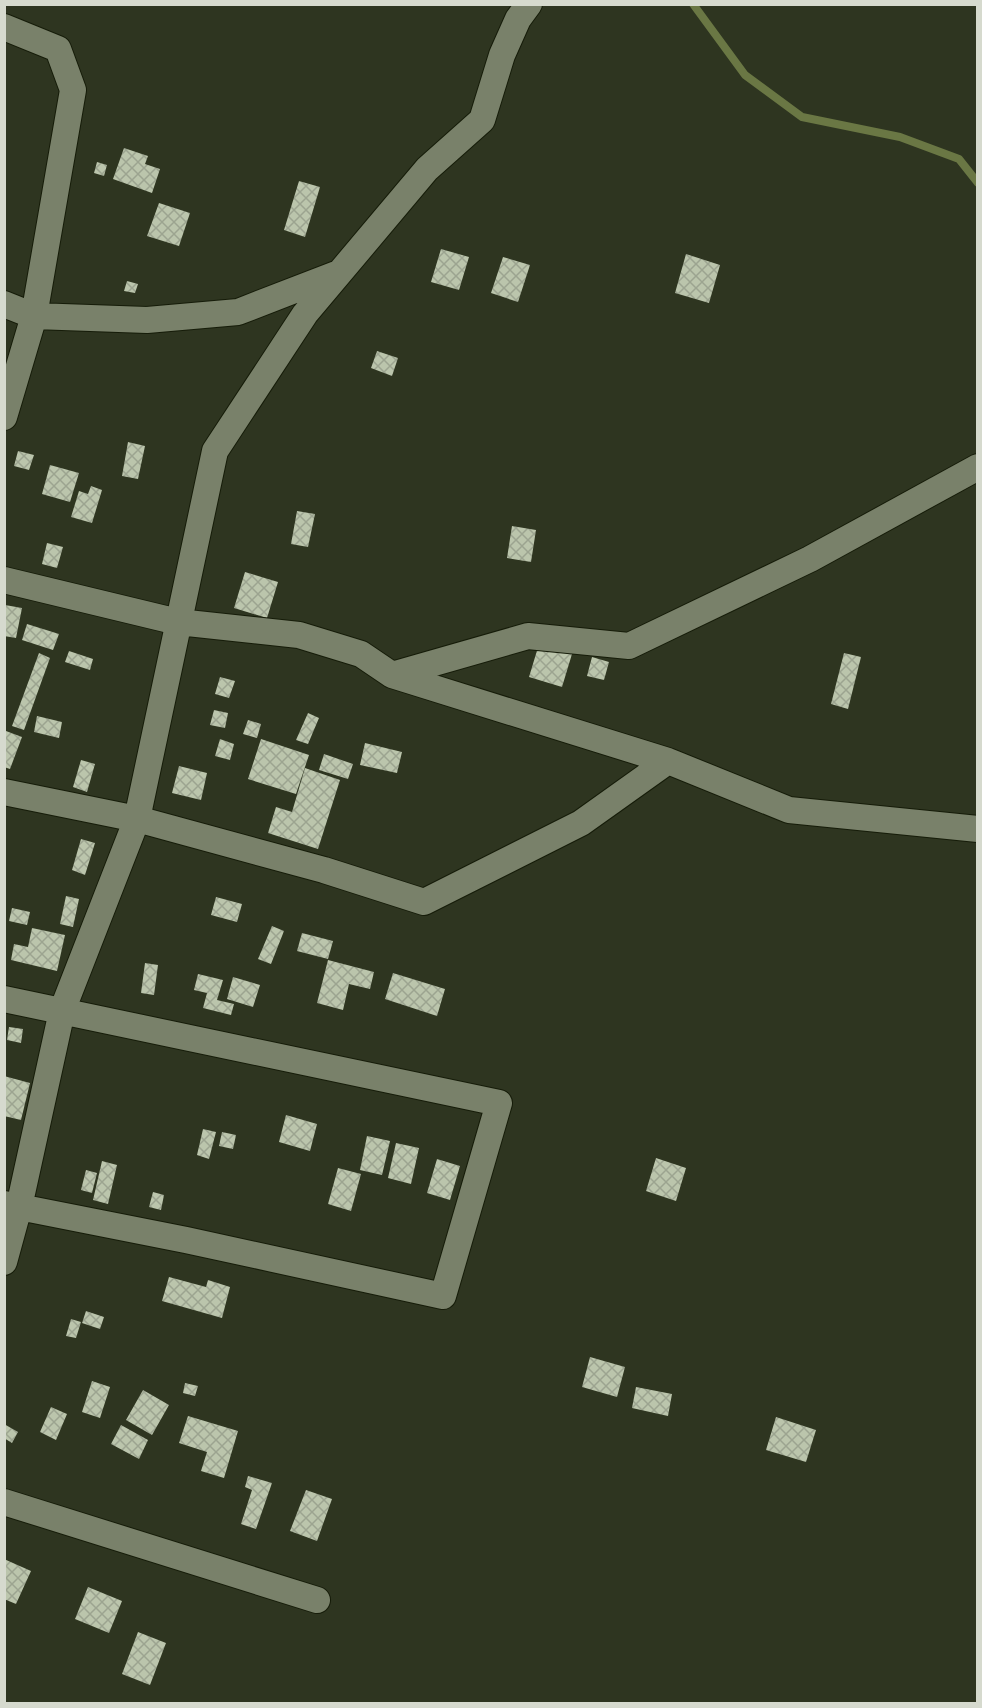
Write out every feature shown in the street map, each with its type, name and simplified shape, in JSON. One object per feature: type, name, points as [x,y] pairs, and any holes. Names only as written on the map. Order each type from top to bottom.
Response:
[{"type":"street","points":[[4,1262],[12,1206],[62,1011],[137,819],[215,451],[305,314],[427,169],[482,120],[502,55],[518,19],[529,4]]},
{"type":"street","points":[[4,27],[58,49],[73,90],[34,316],[4,417]]},
{"type":"street","points":[[4,304],[34,316],[147,320],[238,312],[340,272]]},
{"type":"street","points":[[392,675],[528,636],[629,646],[810,559],[978,467]]},
{"type":"street","points":[[4,580],[178,621],[299,635],[361,654],[392,675],[668,761],[789,810],[978,829]]},
{"type":"street","points":[[4,792],[137,819],[324,870],[424,902],[581,823],[668,761]]},
{"type":"street","points":[[4,999],[499,1103],[443,1296],[186,1240],[12,1206]]},
{"type":"street","points":[[4,1502],[317,1600]]},
{"type":"building","points":[[124,148],[148,156],[145,164],[160,169],[152,193],[113,179]]},
{"type":"building","points":[[97,162],[107,165],[104,176],[94,173]]},
{"type":"building","points":[[299,181],[320,187],[305,237],[284,230]]},
{"type":"building","points":[[159,203],[190,213],[179,246],[147,236]]},
{"type":"building","points":[[441,249],[469,257],[459,290],[431,282]]},
{"type":"building","points":[[686,254],[720,265],[709,303],[675,293]]},
{"type":"building","points":[[503,257],[530,265],[518,302],[491,293]]},
{"type":"building","points":[[127,281],[138,284],[135,293],[124,291]]},
{"type":"building","points":[[377,351],[398,358],[392,376],[371,368]]},
{"type":"building","points":[[128,442],[145,446],[138,479],[122,476]]},
{"type":"building","points":[[18,451],[34,455],[29,470],[14,466]]},
{"type":"building","points":[[50,465],[79,473],[70,502],[42,494]]},
{"type":"building","points":[[91,486],[102,490],[92,523],[71,517],[79,491],[88,494]]},
{"type":"building","points":[[297,511],[315,514],[308,547],[291,544]]},
{"type":"building","points":[[512,526],[536,530],[531,562],[507,558]]},
{"type":"building","points":[[47,543],[63,547],[57,568],[42,564]]},
{"type":"building","points":[[245,572],[278,582],[267,618],[234,608]]},
{"type":"building","points":[[5,605],[22,608],[16,638],[4,636]]},
{"type":"building","points":[[27,624],[59,634],[53,650],[22,640]]},
{"type":"building","points":[[539,644],[572,654],[562,687],[529,677]]},
{"type":"building","points":[[69,651],[93,659],[90,670],[65,662]]},
{"type":"building","points":[[39,653],[50,658],[24,730],[12,726]]},
{"type":"building","points":[[844,653],[861,657],[848,709],[831,704]]},
{"type":"building","points":[[592,657],[609,662],[604,680],[587,676]]},
{"type":"building","points":[[220,677],[235,681],[229,698],[215,694]]},
{"type":"building","points":[[214,710],[228,713],[225,728],[210,725]]},
{"type":"building","points":[[308,713],[319,718],[308,744],[296,740]]},
{"type":"building","points":[[37,716],[62,722],[59,738],[34,732]]},
{"type":"building","points":[[248,720],[261,724],[257,738],[243,734]]},
{"type":"building","points":[[6,731],[22,737],[10,769],[4,767]]},
{"type":"building","points":[[220,739],[234,744],[230,760],[215,756]]},
{"type":"building","points":[[261,739],[309,755],[296,794],[248,779]]},
{"type":"building","points":[[365,743],[402,752],[397,773],[360,765]]},
{"type":"building","points":[[324,754],[353,764],[348,779],[319,770]]},
{"type":"building","points":[[81,760],[95,764],[87,792],[73,787]]},
{"type":"building","points":[[179,766],[207,773],[201,800],[172,793]]},
{"type":"building","points":[[305,768],[340,780],[318,849],[268,833],[276,807],[292,812]]},
{"type":"building","points":[[81,839],[95,843],[85,875],[72,870]]},
{"type":"building","points":[[66,896],[79,899],[73,927],[60,924]]},
{"type":"building","points":[[216,897],[242,904],[237,922],[211,915]]},
{"type":"building","points":[[12,908],[30,912],[27,925],[9,921]]},
{"type":"building","points":[[272,926],[284,931],[271,964],[258,959]]},
{"type":"building","points":[[32,928],[65,935],[57,971],[11,960],[14,944],[28,947]]},
{"type":"building","points":[[302,933],[333,941],[328,959],[297,951]]},
{"type":"building","points":[[328,960],[374,972],[370,989],[349,984],[343,1010],[317,1003]]},
{"type":"building","points":[[145,963],[158,965],[154,995],[141,993]]},
{"type":"building","points":[[393,973],[445,989],[437,1016],[385,999]]},
{"type":"building","points":[[198,974],[223,980],[217,1000],[234,1004],[231,1015],[203,1008],[207,993],[194,990]]},
{"type":"building","points":[[233,977],[260,985],[253,1007],[227,999]]},
{"type":"building","points":[[9,1027],[23,1029],[21,1043],[7,1040]]},
{"type":"building","points":[[4,1076],[30,1083],[21,1120],[4,1116]]},
{"type":"building","points":[[286,1115],[317,1124],[310,1151],[279,1142]]},
{"type":"building","points":[[203,1129],[216,1132],[209,1159],[197,1155]]},
{"type":"building","points":[[222,1132],[236,1135],[233,1149],[219,1146]]},
{"type":"building","points":[[367,1136],[390,1141],[382,1175],[360,1170]]},
{"type":"building","points":[[396,1143],[419,1148],[411,1184],[388,1178]]},
{"type":"building","points":[[656,1158],[686,1168],[676,1201],[646,1191]]},
{"type":"building","points":[[437,1159],[460,1166],[450,1200],[427,1193]]},
{"type":"building","points":[[102,1161],[117,1165],[108,1204],[93,1200]]},
{"type":"building","points":[[338,1168],[361,1174],[351,1211],[328,1204]]},
{"type":"building","points":[[86,1170],[97,1173],[92,1193],[81,1190]]},
{"type":"building","points":[[153,1192],[164,1195],[161,1210],[149,1207]]},
{"type":"building","points":[[169,1277],[206,1287],[208,1280],[230,1287],[222,1318],[162,1301]]},
{"type":"building","points":[[86,1311],[104,1317],[100,1329],[82,1323]]},
{"type":"building","points":[[71,1319],[81,1322],[76,1338],[66,1336]]},
{"type":"building","points":[[590,1357],[625,1367],[617,1397],[582,1387]]},
{"type":"building","points":[[92,1381],[110,1387],[100,1418],[82,1412]]},
{"type":"building","points":[[185,1383],[198,1386],[195,1396],[183,1393]]},
{"type":"building","points":[[636,1387],[672,1394],[668,1416],[632,1408]]},
{"type":"building","points":[[143,1390],[169,1405],[152,1435],[126,1420]]},
{"type":"building","points":[[51,1407],[67,1414],[56,1440],[40,1432]]},
{"type":"building","points":[[188,1416],[238,1431],[224,1478],[201,1471],[207,1452],[179,1443]]},
{"type":"building","points":[[776,1417],[816,1430],[806,1462],[766,1450]]},
{"type":"building","points":[[4,1424],[18,1432],[12,1443],[4,1438]]},
{"type":"building","points":[[121,1425],[148,1440],[139,1459],[111,1444]]},
{"type":"building","points":[[248,1476],[272,1483],[256,1529],[241,1524],[252,1490],[245,1487]]},
{"type":"building","points":[[306,1490],[332,1499],[317,1541],[290,1531]]},
{"type":"building","points":[[4,1559],[31,1571],[16,1604],[4,1599]]},
{"type":"building","points":[[88,1587],[122,1601],[109,1633],[75,1619]]},
{"type":"building","points":[[138,1632],[166,1643],[150,1685],[122,1674]]},
{"type":"waterway","points":[[693,4],[745,75],[802,117],[900,137],[959,159],[978,183]]}]
